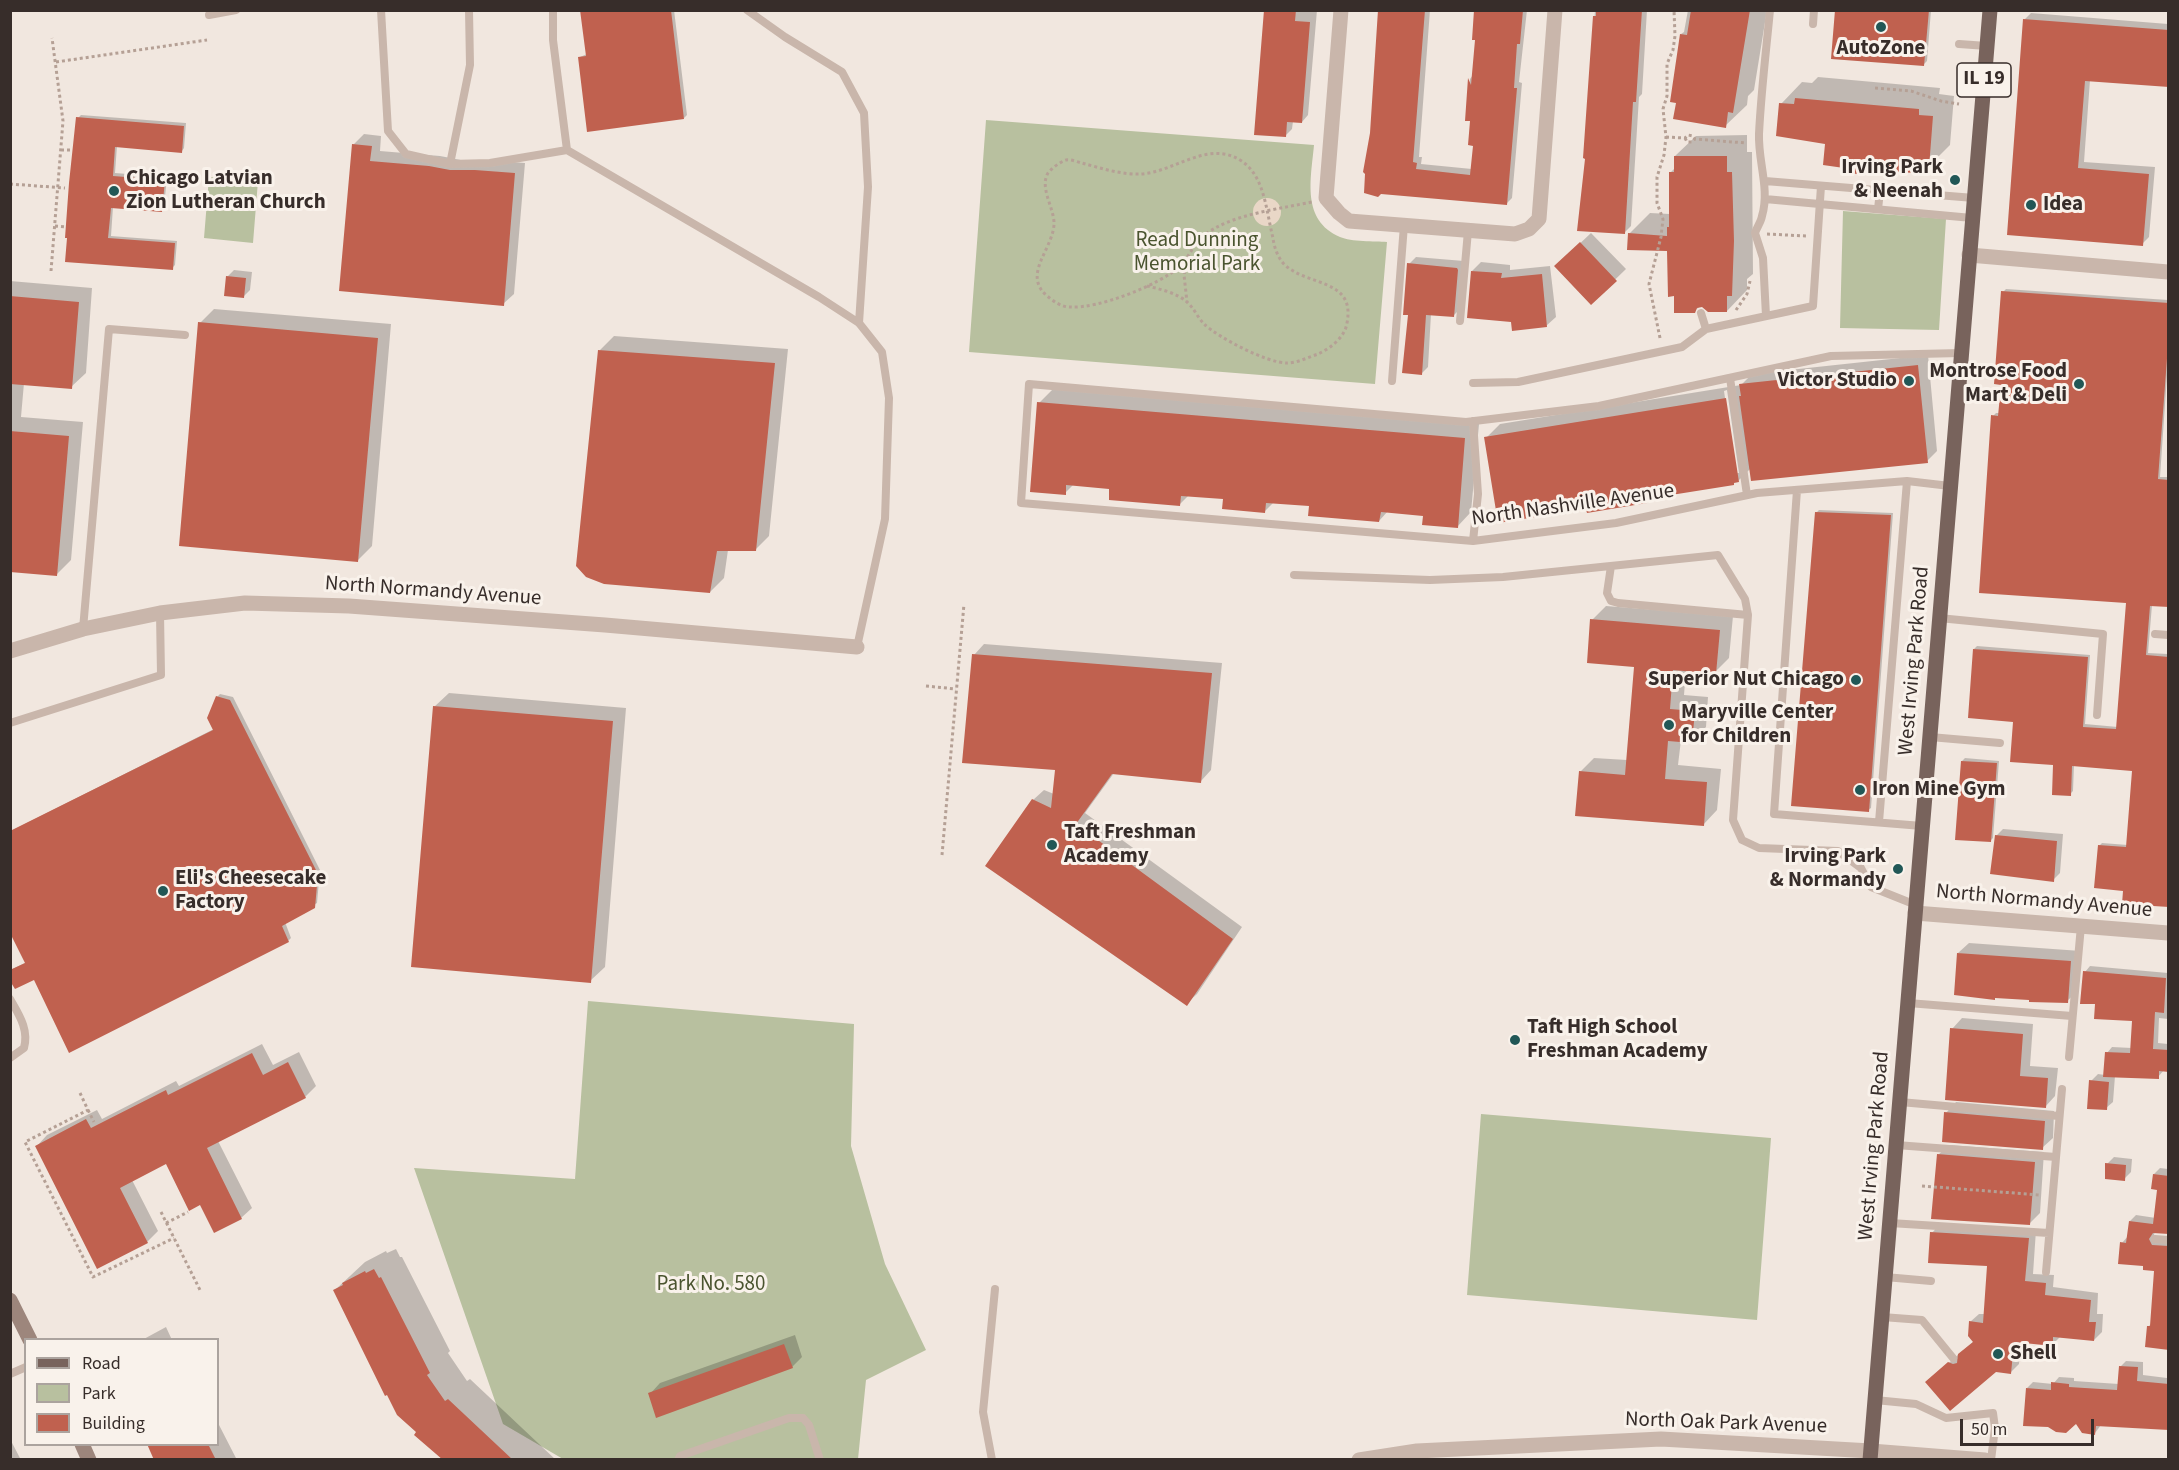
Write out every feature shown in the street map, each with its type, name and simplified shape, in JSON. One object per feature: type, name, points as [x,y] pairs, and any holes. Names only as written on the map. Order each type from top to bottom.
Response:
[{"type":"main road","name":"West Irving Park Road","points":[[1871,1455],[1990,10]]},
{"type":"main road","points":[[12,1307],[29,1338]]},
{"type":"main road","points":[[83,1446],[89,1460]]},
{"type":"street","points":[[1341,10],[1326,198],[1349,221],[1515,234],[1529,229],[1539,219],[1556,10]]},
{"type":"street","points":[[1969,255],[2168,270]]},
{"type":"street","name":"North Normandy Avenue","points":[[10,651],[83,628],[160,613],[245,603],[349,606],[856,647]]},
{"type":"street","name":"North Normandy Avenue","points":[[1916,909],[2169,933]]},
{"type":"street","name":"North Oak Park Avenue","points":[[1359,1460],[1661,1439],[1871,1455],[1985,1460]]},
{"type":"lane","points":[[209,15],[236,10]]},
{"type":"lane","points":[[381,10],[388,131],[406,154],[450,164],[490,163],[567,150],[819,297],[859,323],[882,352],[889,398],[885,519],[856,647]]},
{"type":"lane","points":[[450,164],[470,65],[469,10]]},
{"type":"lane","points":[[553,10],[553,40],[567,150]]},
{"type":"lane","points":[[747,10],[785,37],[842,72],[864,113],[868,187],[859,323]]},
{"type":"lane","points":[[1766,316],[1763,258],[1755,233],[1762,219],[1765,199],[1760,144],[1770,10]]},
{"type":"lane","points":[[1813,24],[1814,10]]},
{"type":"lane","points":[[1959,44],[1987,46]]},
{"type":"lane","points":[[1765,182],[1974,198]]},
{"type":"lane","points":[[1473,383],[1518,382],[1682,347],[1706,329],[1813,306],[1821,186]]},
{"type":"lane","points":[[1878,210],[1880,191]]},
{"type":"lane","points":[[1765,199],[1972,218]]},
{"type":"lane","points":[[1392,381],[1404,225]]},
{"type":"lane","points":[[1460,321],[1468,231]]},
{"type":"lane","points":[[1701,312],[1706,329]]},
{"type":"lane","points":[[83,628],[109,329],[185,335]]},
{"type":"lane","points":[[1473,541],[1478,494],[1473,421],[1599,406],[1831,356],[1961,353]]},
{"type":"lane","points":[[1730,378],[1747,495]]},
{"type":"lane","name":"North Nashville Avenue","points":[[1473,421],[1029,384],[1021,503],[1473,541],[1616,523],[1747,495],[1907,481],[1950,486]]},
{"type":"lane","points":[[1879,822],[1907,481]]},
{"type":"lane","points":[[1797,490],[1774,814],[1922,826]]},
{"type":"lane","points":[[1294,575],[1430,580],[1503,577],[1718,555],[1745,599],[1748,615],[1733,820],[1742,840],[1759,848],[1838,851],[1860,868],[1871,887],[1916,909]]},
{"type":"lane","points":[[1611,566],[1607,593],[1611,601],[1748,615]]},
{"type":"lane","points":[[10,723],[161,675],[160,613]]},
{"type":"lane","points":[[1940,618],[2103,634],[2097,715]]},
{"type":"lane","points":[[2155,634],[2169,635]]},
{"type":"lane","points":[[1930,736],[2000,743]]},
{"type":"lane","points":[[2069,1057],[2081,926]]},
{"type":"lane","points":[[10,999],[26,1029],[27,1040],[24,1048],[10,1058]]},
{"type":"lane","points":[[1908,1003],[2072,1016]]},
{"type":"lane","points":[[2046,1272],[2062,1089]]},
{"type":"lane","points":[[1900,1102],[2059,1116]]},
{"type":"lane","points":[[1896,1145],[2056,1157]]},
{"type":"lane","points":[[1890,1222],[2049,1233]]},
{"type":"lane","points":[[2155,1239],[2169,1240]]},
{"type":"lane","points":[[1886,1277],[1931,1281]]},
{"type":"lane","points":[[992,1460],[983,1412],[995,1289]]},
{"type":"lane","points":[[1882,1317],[1922,1320],[1953,1358]]},
{"type":"lane","points":[[10,1374],[24,1368]]},
{"type":"lane","points":[[1875,1400],[1916,1404],[1947,1418],[1993,1413],[1995,1428],[1991,1460]]},
{"type":"lane","points":[[678,1460],[680,1456],[796,1417],[803,1418],[809,1425],[820,1460]]},
{"type":"path","points":[[1664,351],[1649,284],[1661,237],[1663,219],[1657,203],[1657,177],[1664,155],[1666,137],[1663,110],[1667,96],[1667,64],[1673,50],[1675,36],[1674,10]]},
{"type":"path","points":[[51,271],[63,121],[52,38]]},
{"type":"path","points":[[56,62],[207,40]]},
{"type":"path","points":[[1875,88],[1911,91],[1941,101],[1959,104]]},
{"type":"path","points":[[1666,137],[1685,138],[1687,142],[1695,139],[1760,144]]},
{"type":"path","points":[[61,150],[72,150]]},
{"type":"path","points":[[1147,286],[1187,302],[1203,323],[1216,334],[1277,361],[1288,363],[1300,361],[1321,352],[1340,338],[1347,326],[1348,312],[1345,298],[1338,289],[1301,275],[1283,263],[1275,250],[1267,212],[1260,182],[1252,169],[1240,160],[1225,153],[1203,155],[1163,170],[1141,174],[1068,159],[1057,165],[1048,173],[1045,184],[1054,214],[1054,227],[1036,272],[1041,290],[1052,301],[1066,308],[1088,307],[1167,277],[1187,258],[1198,240],[1227,222],[1267,212],[1326,198]]},
{"type":"path","points":[[10,184],[65,188]]},
{"type":"path","points":[[55,226],[66,227]]},
{"type":"path","points":[[1187,258],[1184,275],[1187,302]]},
{"type":"path","points":[[1726,324],[1747,294],[1752,277]]},
{"type":"path","points":[[942,855],[963,604]]},
{"type":"path","points":[[926,686],[956,688]]},
{"type":"path","points":[[80,1094],[94,1122]]},
{"type":"path","points":[[88,1110],[25,1142],[93,1277],[174,1238]]},
{"type":"path","points":[[1922,1186],[2052,1196]]},
{"type":"path","points":[[161,1212],[200,1290]]},
{"type":"path","points":[[166,1223],[188,1212]]},
{"type":"green space","name":"Read Dunning Memorial Park","points":[[986,120],[1314,145],[1311,197],[1319,220],[1328,230],[1345,239],[1387,242],[1375,384],[969,352]]},
{"type":"green space","points":[[209,177],[258,181],[253,243],[204,238]]},
{"type":"green space","points":[[1843,211],[1946,219],[1939,330],[1840,328]]},
{"type":"green space","name":"Park No. 580","points":[[588,1001],[854,1024],[851,1146],[885,1264],[926,1350],[866,1380],[858,1459],[563,1459],[503,1424],[414,1168],[575,1179]]},
{"type":"green space","points":[[1481,1114],[1771,1138],[1757,1320],[1467,1295]]},
{"type":"shaded area","points":[[1267,198],[1277,202],[1281,212],[1277,222],[1267,226],[1257,222],[1253,212],[1257,202]]},
{"type":"building","points":[[580,10],[671,10],[684,119],[587,132],[578,57],[586,56]]},
{"type":"building","points":[[1264,10],[1296,10],[1295,21],[1310,22],[1302,123],[1287,122],[1286,137],[1254,135]]},
{"type":"building","points":[[1378,10],[1425,10],[1413,162],[1417,163],[1416,169],[1470,175],[1473,146],[1468,145],[1470,121],[1465,121],[1468,78],[1471,85],[1475,40],[1472,40],[1474,10],[1523,10],[1520,44],[1517,44],[1514,88],[1517,88],[1507,205],[1381,194],[1378,197],[1364,193],[1365,174],[1363,172],[1370,133]]},
{"type":"building","points":[[1596,10],[1642,10],[1636,102],[1633,102],[1625,234],[1577,231],[1585,159],[1583,158],[1593,16],[1596,16]]},
{"type":"building","points":[[1691,10],[1750,10],[1733,113],[1728,112],[1726,128],[1673,119],[1676,103],[1670,102],[1680,34],[1687,35]]},
{"type":"building","name":"AutoZone","points":[[1835,10],[1910,12],[1929,10],[1924,66],[1831,59]]},
{"type":"building","points":[[2023,19],[2169,30],[2169,87],[2085,81],[2078,168],[2149,174],[2143,246],[2007,235]]},
{"type":"building","points":[[1795,98],[1919,109],[1919,115],[1933,116],[1929,168],[1913,167],[1913,173],[1858,168],[1858,174],[1844,173],[1844,168],[1823,165],[1825,144],[1776,136],[1779,103],[1794,104]]},
{"type":"building","name":"Chicago Latvian Zion Lutheran Church","points":[[76,117],[184,126],[182,153],[115,147],[113,176],[165,180],[162,212],[111,208],[108,238],[175,243],[173,270],[65,262],[69,183]]},
{"type":"building","points":[[352,144],[372,146],[370,161],[450,170],[515,173],[504,306],[339,291]]},
{"type":"building","points":[[1674,156],[1727,156],[1727,172],[1732,172],[1734,241],[1732,296],[1727,296],[1727,312],[1708,312],[1702,307],[1697,308],[1695,313],[1674,313],[1674,296],[1668,297],[1667,251],[1627,250],[1628,233],[1667,236],[1669,172],[1674,172]]},
{"type":"building","points":[[1580,242],[1617,281],[1591,305],[1554,266]]},
{"type":"building","points":[[1407,263],[1457,268],[1458,270],[1454,317],[1426,315],[1422,375],[1402,373],[1408,315],[1403,315]]},
{"type":"building","points":[[1471,271],[1502,273],[1501,278],[1542,274],[1547,327],[1512,331],[1511,322],[1467,318]]},
{"type":"building","points":[[226,276],[246,278],[244,298],[224,296]]},
{"type":"building","points":[[2001,291],[2169,303],[2169,332],[2158,479],[2169,480],[2169,607],[2150,606],[2146,655],[2169,657],[2169,907],[2122,904],[2123,891],[2094,888],[2098,845],[2126,847],[2132,771],[2072,766],[2071,796],[2052,795],[2053,765],[2010,762],[2013,722],[1968,718],[1973,649],[2088,657],[2083,727],[2116,729],[2126,603],[1979,593],[1991,415],[1998,416],[2001,385],[1994,384]]},
{"type":"building","points":[[10,296],[79,302],[72,389],[10,384]]},
{"type":"building","points":[[198,322],[378,338],[358,562],[179,546]]},
{"type":"building","points":[[598,350],[775,363],[756,551],[717,551],[710,593],[604,584],[586,577],[576,566]]},
{"type":"building","points":[[1918,365],[1928,463],[1751,481],[1739,384]]},
{"type":"building","points":[[1726,398],[1739,482],[1734,485],[1646,499],[1647,503],[1587,513],[1586,509],[1498,523],[1484,437]]},
{"type":"building","points":[[1037,402],[1465,438],[1458,528],[1422,525],[1423,516],[1381,512],[1379,522],[1308,516],[1309,506],[1266,503],[1265,513],[1222,509],[1223,499],[1181,496],[1180,506],[1109,500],[1109,489],[1066,485],[1066,495],[1030,492]]},
{"type":"building","points":[[10,431],[69,436],[57,576],[10,572]]},
{"type":"building","points":[[1815,512],[1891,515],[1869,812],[1791,806]]},
{"type":"building","points":[[1590,619],[1720,630],[1716,674],[1673,670],[1670,709],[1695,711],[1692,743],[1668,741],[1665,779],[1707,782],[1704,826],[1575,816],[1579,771],[1625,775],[1634,667],[1587,663]]},
{"type":"building","name":"Taft Freshman Academy","points":[[972,654],[1212,673],[1201,783],[1112,774],[1076,824],[1233,939],[1187,1006],[985,866],[1032,799],[1051,808],[1055,770],[962,763]]},
{"type":"building","name":"Eli's Cheesecake Factory","points":[[216,696],[230,700],[318,874],[315,908],[282,926],[289,942],[69,1053],[34,980],[15,989],[10,981],[10,970],[25,963],[10,933],[10,831],[213,730],[207,718]]},
{"type":"building","points":[[433,706],[613,721],[591,983],[411,967]]},
{"type":"building","points":[[1961,761],[1997,763],[1991,842],[1955,840]]},
{"type":"building","points":[[1995,835],[2057,841],[2054,882],[1990,874]]},
{"type":"building","points":[[1957,953],[2071,961],[2068,1003],[1995,998],[1995,1000],[1954,995]]},
{"type":"building","points":[[2083,971],[2166,978],[2164,1013],[2155,1012],[2153,1049],[2169,1050],[2169,1072],[2159,1071],[2159,1079],[2103,1077],[2105,1052],[2130,1053],[2132,1021],[2094,1019],[2095,1004],[2080,1004]]},
{"type":"building","points":[[1950,1028],[2023,1034],[2020,1076],[2048,1078],[2046,1108],[1945,1100]]},
{"type":"building","points":[[252,1053],[263,1075],[288,1062],[306,1098],[207,1148],[242,1219],[214,1233],[200,1205],[189,1211],[166,1164],[120,1188],[148,1243],[97,1269],[35,1146],[86,1119],[91,1128],[166,1090],[168,1095]]},
{"type":"building","points":[[2089,1080],[2109,1082],[2107,1110],[2087,1109]]},
{"type":"building","points":[[1944,1112],[2045,1121],[2043,1150],[1942,1142]]},
{"type":"building","points":[[1937,1154],[2035,1162],[2030,1225],[1931,1219]]},
{"type":"building","points":[[2105,1163],[2126,1165],[2125,1181],[2105,1179]]},
{"type":"building","points":[[2153,1174],[2169,1176],[2169,1234],[2153,1233],[2149,1239],[2152,1245],[2169,1246],[2169,1350],[2145,1347],[2147,1326],[2150,1326],[2154,1271],[2143,1270],[2143,1266],[2118,1264],[2120,1242],[2126,1243],[2129,1221],[2153,1224],[2157,1190],[2151,1189]]},
{"type":"building","points":[[1930,1232],[2029,1238],[2025,1281],[2046,1283],[2045,1295],[2091,1300],[2089,1322],[2096,1322],[2094,1341],[2053,1337],[2053,1346],[2014,1342],[2011,1374],[1996,1372],[1950,1411],[1925,1382],[1948,1362],[1957,1363],[1958,1354],[1973,1342],[1968,1336],[1969,1321],[1983,1323],[1987,1266],[1928,1263]]},
{"type":"building","points":[[374,1269],[379,1278],[381,1277],[430,1373],[427,1375],[445,1401],[448,1399],[513,1460],[443,1460],[414,1435],[416,1432],[397,1415],[387,1395],[385,1396],[333,1290],[365,1271],[366,1273]]},
{"type":"building","points":[[784,1344],[793,1368],[656,1418],[648,1393]]},
{"type":"building","points":[[2119,1366],[2138,1367],[2137,1381],[2169,1384],[2169,1430],[2096,1426],[2095,1435],[2082,1433],[2076,1424],[2066,1433],[2056,1432],[2048,1427],[2023,1426],[2026,1388],[2051,1390],[2051,1382],[2069,1384],[2069,1387],[2117,1390]]},
{"type":"building","points":[[148,1446],[209,1446],[216,1460],[154,1460]]},
{"type":"place","name":"AutoZone","points":[[1881,27]]},
{"type":"place","name":"Irving Park & Neenah","points":[[1955,180]]},
{"type":"place","name":"Chicago Latvian Zion Lutheran Church","points":[[114,191]]},
{"type":"place","name":"Idea","points":[[2031,205]]},
{"type":"place","name":"Victor Studio","points":[[1909,381]]},
{"type":"place","name":"Montrose Food Mart & Deli","points":[[2079,384]]},
{"type":"place","name":"Superior Nut Chicago","points":[[1856,680]]},
{"type":"place","name":"Maryville Center for Children","points":[[1669,725]]},
{"type":"place","name":"Iron Mine Gym","points":[[1860,790]]},
{"type":"place","name":"Taft Freshman Academy","points":[[1052,845]]},
{"type":"place","name":"Irving Park & Normandy","points":[[1898,869]]},
{"type":"place","name":"Eli's Cheesecake Factory","points":[[163,891]]},
{"type":"place","name":"Taft High School Freshman Academy","points":[[1515,1040]]},
{"type":"place","name":"Shell","points":[[1998,1354]]}]
